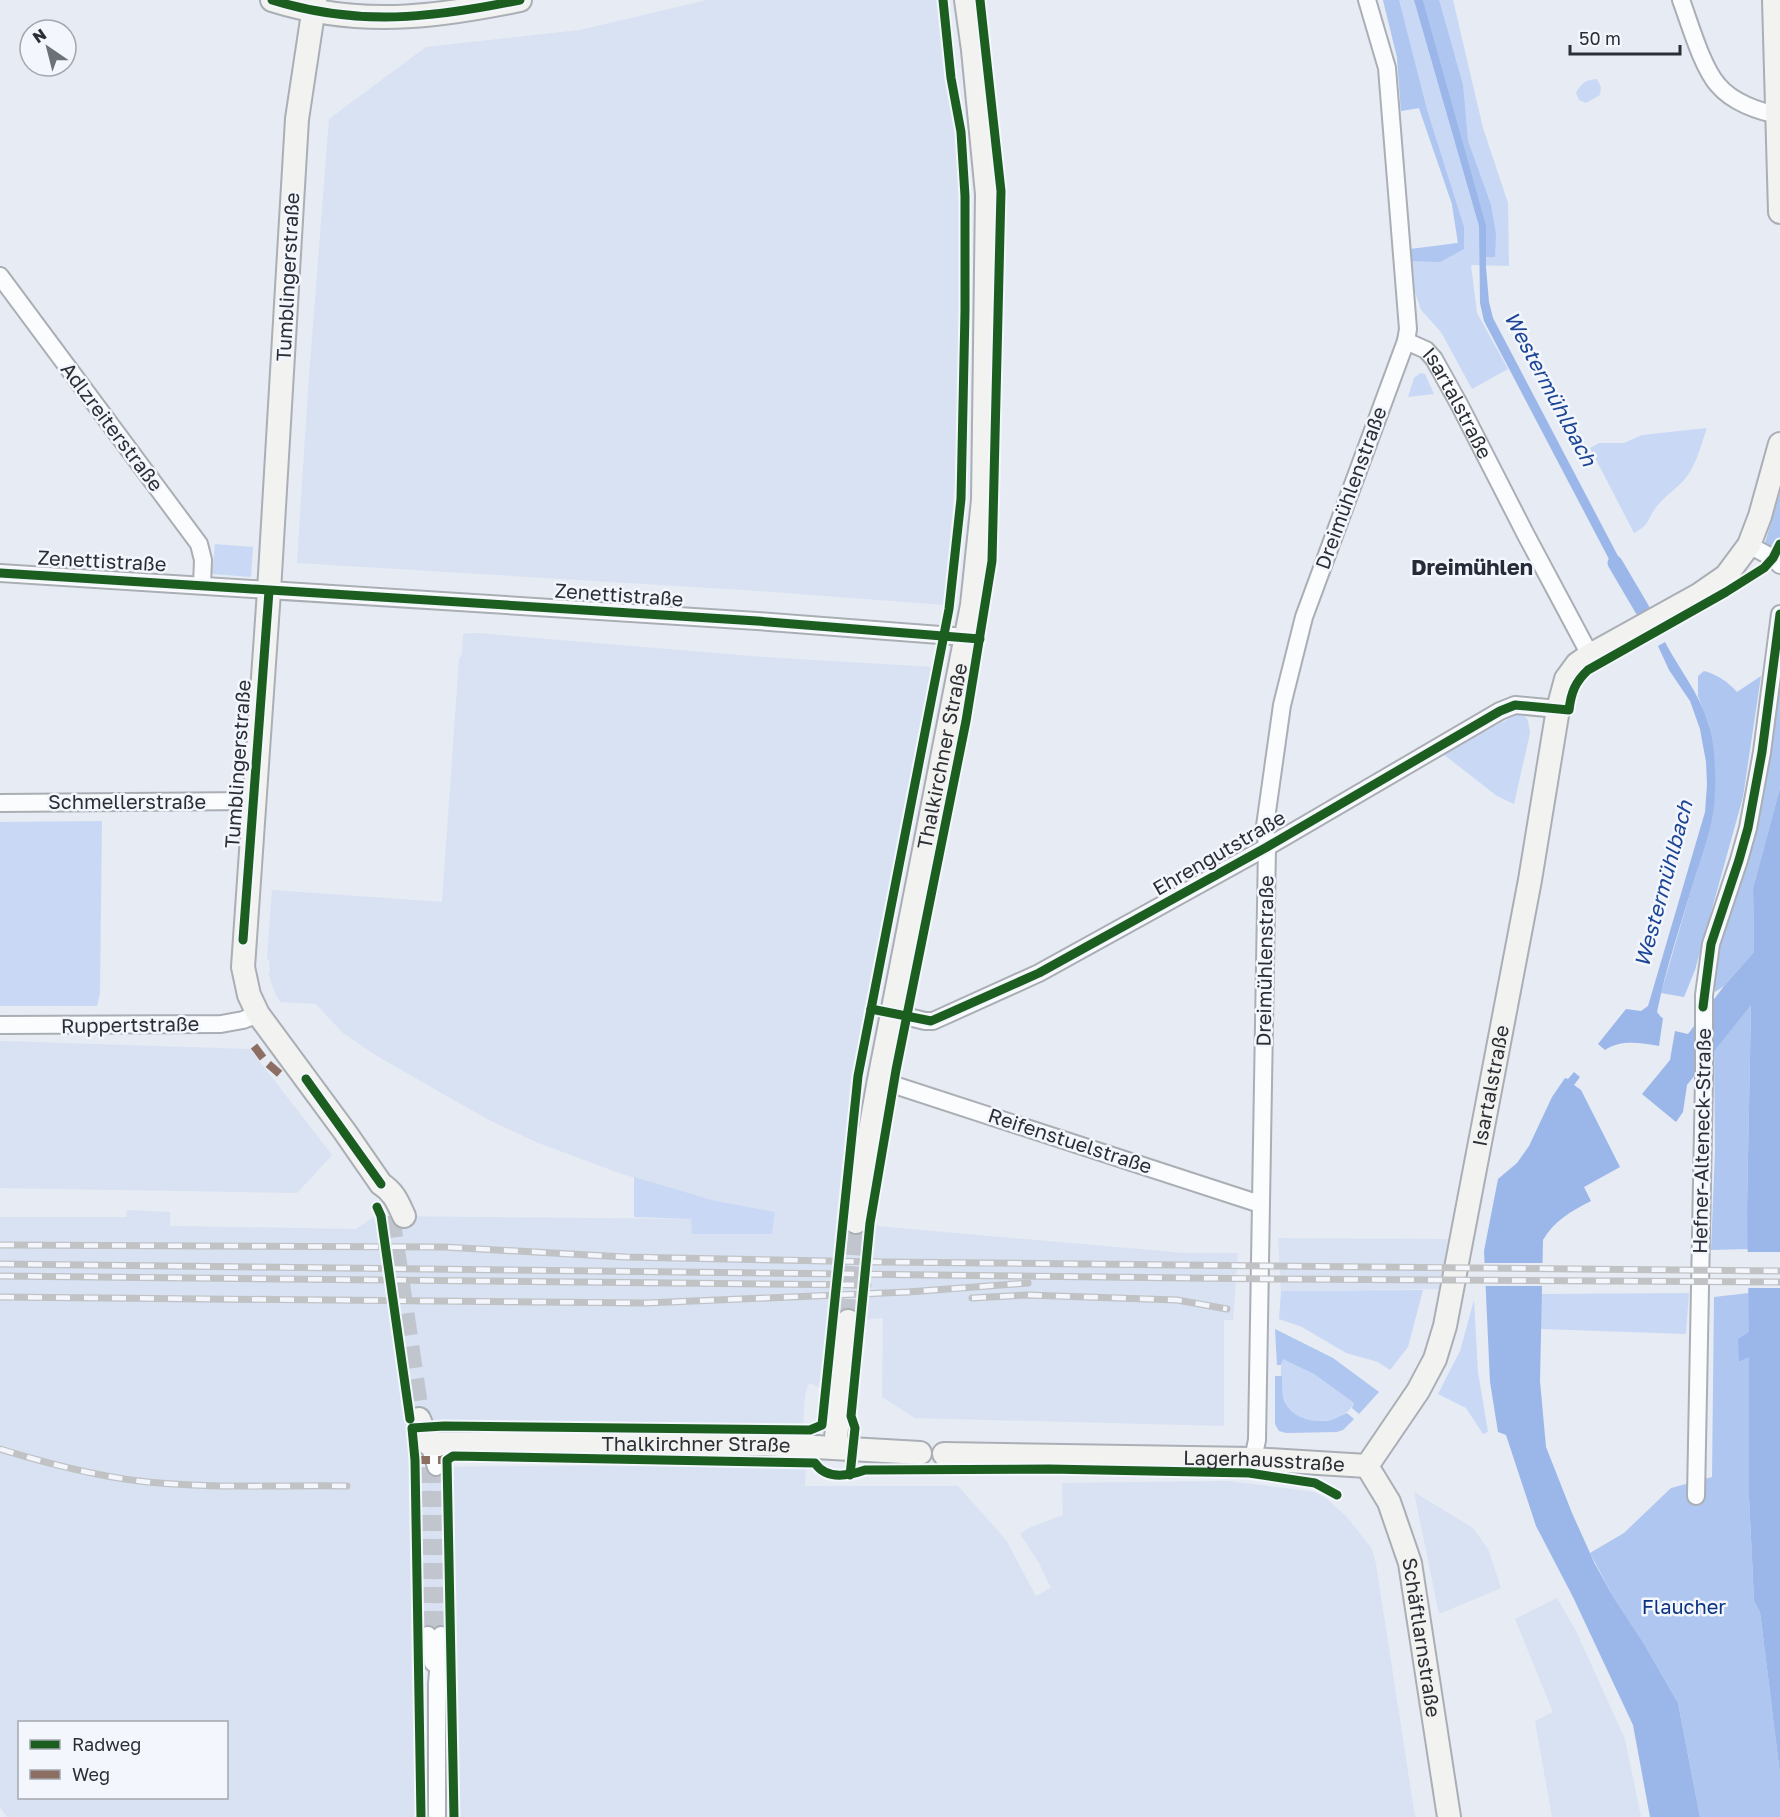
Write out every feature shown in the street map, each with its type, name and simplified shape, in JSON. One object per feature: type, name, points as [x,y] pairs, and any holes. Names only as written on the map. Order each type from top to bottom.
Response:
[{"type":"street","points":[[272,0],[314,6],[362,17],[405,18],[459,12],[520,0]]},
{"type":"street","name":"Thalkirchner Straße","points":[[856,1222],[879,1080],[975,588],[983,500],[987,194],[966,0]]},
{"type":"street","name":"Isartalstraße","points":[[1367,0],[1387,68],[1408,329],[1406,342],[1426,350],[1434,359],[1590,655]]},
{"type":"street","points":[[1681,0],[1706,65],[1718,85],[1741,102],[1778,115]]},
{"type":"street","points":[[1774,0],[1780,212]]},
{"type":"street","name":"Tumblingerstraße","points":[[314,6],[297,118],[269,591],[242,960],[246,986],[258,1014],[381,1184],[382,1193],[397,1216]]},
{"type":"street","name":"Adlzreiterstraße","points":[[0,276],[199,544],[203,555],[202,585]]},
{"type":"street","name":"Dreimühlenstraße","points":[[1253,1459],[1257,1440],[1267,847],[1265,826],[1282,705],[1304,617],[1406,342]]},
{"type":"street","points":[[1560,698],[1572,670],[1590,655],[1700,594],[1726,576],[1749,545],[1760,516],[1780,444]]},
{"type":"street","points":[[1749,545],[1773,558],[1780,565]]},
{"type":"street","name":"Zenettistraße","points":[[0,573],[757,621],[966,637]]},
{"type":"street","name":"Hefner-Alteneck-Straße","points":[[1696,1496],[1704,1078],[1703,1007],[1712,944],[1740,860],[1748,828],[1762,752],[1780,614]]},
{"type":"street","name":"Isartalstraße","points":[[1367,1466],[1418,1391],[1435,1359],[1445,1326],[1528,890],[1560,698]]},
{"type":"street","name":"Ehrengutstraße","points":[[892,1013],[928,1022],[1039,973],[1267,847],[1500,711],[1515,705],[1560,698]]},
{"type":"street","name":"Schmellerstraße","points":[[0,803],[254,801]]},
{"type":"street","name":"Ruppertstraße","points":[[0,1025],[221,1024],[243,1020],[258,1014]]},
{"type":"street","name":"Reifenstuelstraße","points":[[879,1080],[1260,1204]]},
{"type":"street","points":[[848,1321],[835,1447],[920,1453]]},
{"type":"street","points":[[426,1419],[430,1467]]},
{"type":"street","name":"Thalkirchner Straße","points":[[429,1444],[763,1444],[835,1447]]},
{"type":"street","name":"Lagerhausstraße","points":[[944,1454],[1253,1459],[1367,1466]]},
{"type":"street","name":"Schäftlarnstraße","points":[[1367,1466],[1389,1502],[1410,1563],[1449,1817]]},
{"type":"street","points":[[435,1635],[437,1817]]},
{"type":"shaded area","points":[[707,0],[936,0],[958,138],[961,332],[963,333],[958,440],[945,605],[744,590],[297,563],[329,119],[426,47],[580,30]]},
{"type":"shaded area","points":[[1383,0],[1453,0],[1483,128],[1508,203],[1509,266],[1471,265],[1477,313],[1508,369],[1472,389],[1441,332],[1421,310],[1415,292],[1411,249],[1458,243],[1452,204],[1419,108],[1401,111],[1397,57]]},
{"type":"shaded area","points":[[1414,0],[1423,0],[1486,225],[1486,267],[1493,318],[1629,577],[1621,582],[1484,321],[1480,303],[1479,226]]},
{"type":"shaded area","points":[[1597,79],[1601,87],[1600,95],[1586,103],[1579,100],[1576,93],[1580,87],[1586,81]]},
{"type":"shaded area","points":[[1420,373],[1425,374],[1434,394],[1408,397],[1414,378]]},
{"type":"shaded area","points":[[1707,428],[1698,455],[1688,474],[1657,506],[1646,524],[1634,533],[1590,448],[1599,443],[1624,443],[1642,435]]},
{"type":"shaded area","points":[[215,544],[253,547],[251,577],[212,574]]},
{"type":"shaded area","points":[[476,633],[763,657],[933,667],[859,1049],[836,1219],[876,1226],[1185,1253],[1238,1253],[1233,1320],[1224,1320],[1224,1426],[915,1418],[882,1397],[883,1318],[827,1324],[819,1387],[809,1383],[805,1395],[803,1426],[406,1420],[410,1467],[806,1464],[805,1486],[958,1486],[1006,1540],[1036,1596],[1051,1588],[1039,1563],[1020,1534],[1031,1527],[1063,1515],[1062,1483],[1228,1481],[1315,1492],[1327,1499],[1347,1517],[1372,1549],[1415,1817],[459,1817],[455,1636],[450,1635],[416,1636],[417,1817],[7,1817],[0,1807],[0,1217],[126,1217],[127,1210],[170,1212],[170,1226],[356,1229],[375,1216],[692,1219],[692,1234],[772,1234],[775,1212],[712,1200],[671,1189],[619,1173],[536,1142],[487,1119],[377,1056],[343,1033],[316,1004],[280,1002],[275,993],[268,973],[270,973],[267,959],[272,890],[442,902],[459,659],[462,654],[463,634]]},
{"type":"shaded area","points":[[1665,642],[1694,691],[1708,722],[1715,768],[1713,814],[1657,1012],[1663,1018],[1659,1046],[1625,1043],[1605,1050],[1598,1044],[1626,1009],[1641,1011],[1648,1006],[1705,812],[1706,762],[1700,729],[1690,701],[1669,670],[1658,646]]},
{"type":"shaded area","points":[[1521,712],[1528,720],[1530,733],[1514,804],[1497,796],[1443,754]]},
{"type":"shaded area","points":[[1780,788],[1780,1774],[1760,1612],[1754,1601],[1749,1497],[1749,1357],[1739,1362],[1738,1339],[1749,1332],[1747,1208],[1751,1005],[1687,1085],[1683,1112],[1676,1122],[1642,1094],[1670,1060],[1675,1031],[1688,1034],[1724,986],[1754,952],[1753,888]]},
{"type":"shaded area","points":[[102,821],[100,993],[97,1006],[0,1006],[0,822]]},
{"type":"shaded area","points":[[0,1041],[250,1049],[332,1155],[297,1193],[0,1188]]},
{"type":"shaded area","points":[[1574,1072],[1580,1077],[1574,1085],[1581,1090],[1620,1167],[1584,1187],[1591,1201],[1564,1217],[1552,1227],[1543,1240],[1540,1381],[1546,1447],[1595,1564],[1678,1703],[1700,1817],[1650,1817],[1633,1725],[1573,1597],[1536,1526],[1506,1435],[1498,1432],[1490,1382],[1484,1251],[1498,1179],[1517,1163],[1529,1146],[1552,1097],[1565,1078],[1568,1079]]},
{"type":"shaded area","points":[[634,1177],[712,1200],[775,1212],[772,1234],[692,1234],[691,1219],[634,1217]]},
{"type":"shaded area","points":[[1278,1238],[1448,1239],[1439,1289],[1281,1291]]},
{"type":"shaded area","points":[[1423,1290],[1408,1347],[1390,1370],[1378,1362],[1346,1353],[1302,1327],[1279,1319],[1281,1291]]},
{"type":"shaded area","points":[[1689,1293],[1686,1334],[1541,1329],[1541,1294]]},
{"type":"shaded area","points":[[1474,1300],[1478,1372],[1488,1432],[1483,1434],[1466,1408],[1438,1394],[1460,1351]]},
{"type":"shaded area","points":[[1282,1358],[1314,1374],[1354,1403],[1342,1416],[1333,1419],[1314,1421],[1296,1415],[1286,1404],[1282,1391]]},
{"type":"shaded area","points":[[1414,1492],[1473,1528],[1488,1549],[1501,1588],[1439,1614]]},
{"type":"shaded area","points":[[1557,1598],[1576,1631],[1625,1739],[1641,1817],[1552,1817],[1535,1721],[1553,1712],[1515,1619]]},
{"type":"green space","points":[[1383,0],[1399,0],[1427,110],[1464,227],[1464,249],[1440,262],[1412,261],[1411,249],[1458,243],[1452,204],[1419,108],[1401,111],[1397,57]]},
{"type":"green space","points":[[1423,0],[1439,0],[1463,85],[1468,141],[1491,205],[1496,234],[1495,257],[1485,257],[1486,225]]},
{"type":"green space","points":[[1780,493],[1780,556],[1764,546]]},
{"type":"green space","points":[[1704,671],[1722,679],[1737,692],[1761,676],[1743,797],[1695,970],[1684,997],[1661,993],[1713,814],[1714,761],[1709,724],[1698,696],[1698,676]]},
{"type":"green space","points":[[1780,677],[1780,788],[1753,888],[1754,952],[1724,986],[1715,992],[1714,963],[1772,738]]},
{"type":"green space","points":[[1751,1004],[1747,1208],[1749,1249],[1711,1250],[1715,1150],[1714,1050]]},
{"type":"green space","name":"Flaucher","points":[[1749,1293],[1749,1333],[1740,1362],[1749,1356],[1749,1497],[1754,1601],[1760,1612],[1780,1774],[1780,1817],[1700,1817],[1678,1703],[1643,1642],[1614,1598],[1590,1553],[1624,1533],[1671,1488],[1712,1477],[1714,1297]]},
{"type":"green space","points":[[1275,1329],[1333,1358],[1379,1392],[1359,1414],[1352,1408],[1354,1403],[1314,1374],[1283,1359],[1281,1365],[1277,1365]]},
{"type":"green space","points":[[1275,1376],[1282,1376],[1284,1400],[1287,1406],[1300,1417],[1327,1421],[1347,1413],[1354,1419],[1343,1430],[1337,1432],[1286,1433],[1279,1431],[1275,1424]]},
{"type":"pier","points":[[1746,1252],[1780,1252],[1780,1288],[1746,1288]]},
{"type":"pier","points":[[1482,1263],[1545,1263],[1545,1286],[1483,1286]]},
{"type":"waterway","name":"Westermühlbach","points":[[1615,563],[1642,609]]},
{"type":"tunnel","points":[[389,1216],[419,1419]]},
{"type":"tunnel","points":[[848,1321],[856,1222]]},
{"type":"tunnel","points":[[424,1467],[428,1635]]},
{"type":"tunnel","points":[[436,1467],[441,1635]]},
{"type":"railway","points":[[0,1245],[444,1247],[625,1257],[881,1262],[1780,1271]]},
{"type":"railway","points":[[0,1264],[1278,1279],[1780,1282]]},
{"type":"railway","points":[[0,1276],[868,1285]]},
{"type":"railway","points":[[0,1297],[646,1303],[908,1292],[1028,1283]]},
{"type":"railway","points":[[972,1298],[1027,1295],[1177,1300],[1227,1309]]},
{"type":"railway","points":[[0,1449],[69,1468],[139,1481],[217,1486],[347,1486]]},
{"type":"marked path","points":[[254,1046],[266,1062],[281,1075]]},
{"type":"marked path","points":[[415,1460],[447,1460],[447,1466]]},
{"type":"cycle path","points":[[272,0],[335,14],[365,17],[426,15],[520,0]]},
{"type":"cycle path","points":[[421,1817],[415,1460],[412,1428],[444,1426],[810,1430],[822,1425],[858,1076],[949,609],[961,499],[965,196],[961,132],[951,78],[943,0]]},
{"type":"cycle path","points":[[850,1475],[855,1428],[851,1416],[870,1223],[896,1070],[966,721],[992,561],[1001,191],[980,0]]},
{"type":"cycle path","points":[[871,1009],[931,1021],[1039,973],[1267,847],[1500,711],[1515,705],[1569,710],[1574,688],[1588,670],[1764,568],[1773,558],[1780,544]]},
{"type":"cycle path","points":[[0,573],[757,621],[980,639]]},
{"type":"cycle path","points":[[243,940],[269,591]]},
{"type":"cycle path","points":[[1703,1007],[1711,944],[1748,828],[1762,752],[1780,614]]},
{"type":"cycle path","points":[[306,1079],[381,1184]]},
{"type":"cycle path","points":[[377,1207],[381,1216],[410,1419]]},
{"type":"cycle path","points":[[454,1817],[447,1460],[453,1456],[815,1463],[825,1472],[838,1475],[865,1470],[1049,1469],[1249,1473],[1315,1483],[1337,1495]]},
{"type":"district","name":"Dreimühlen","points":[[1472,567]]}]
